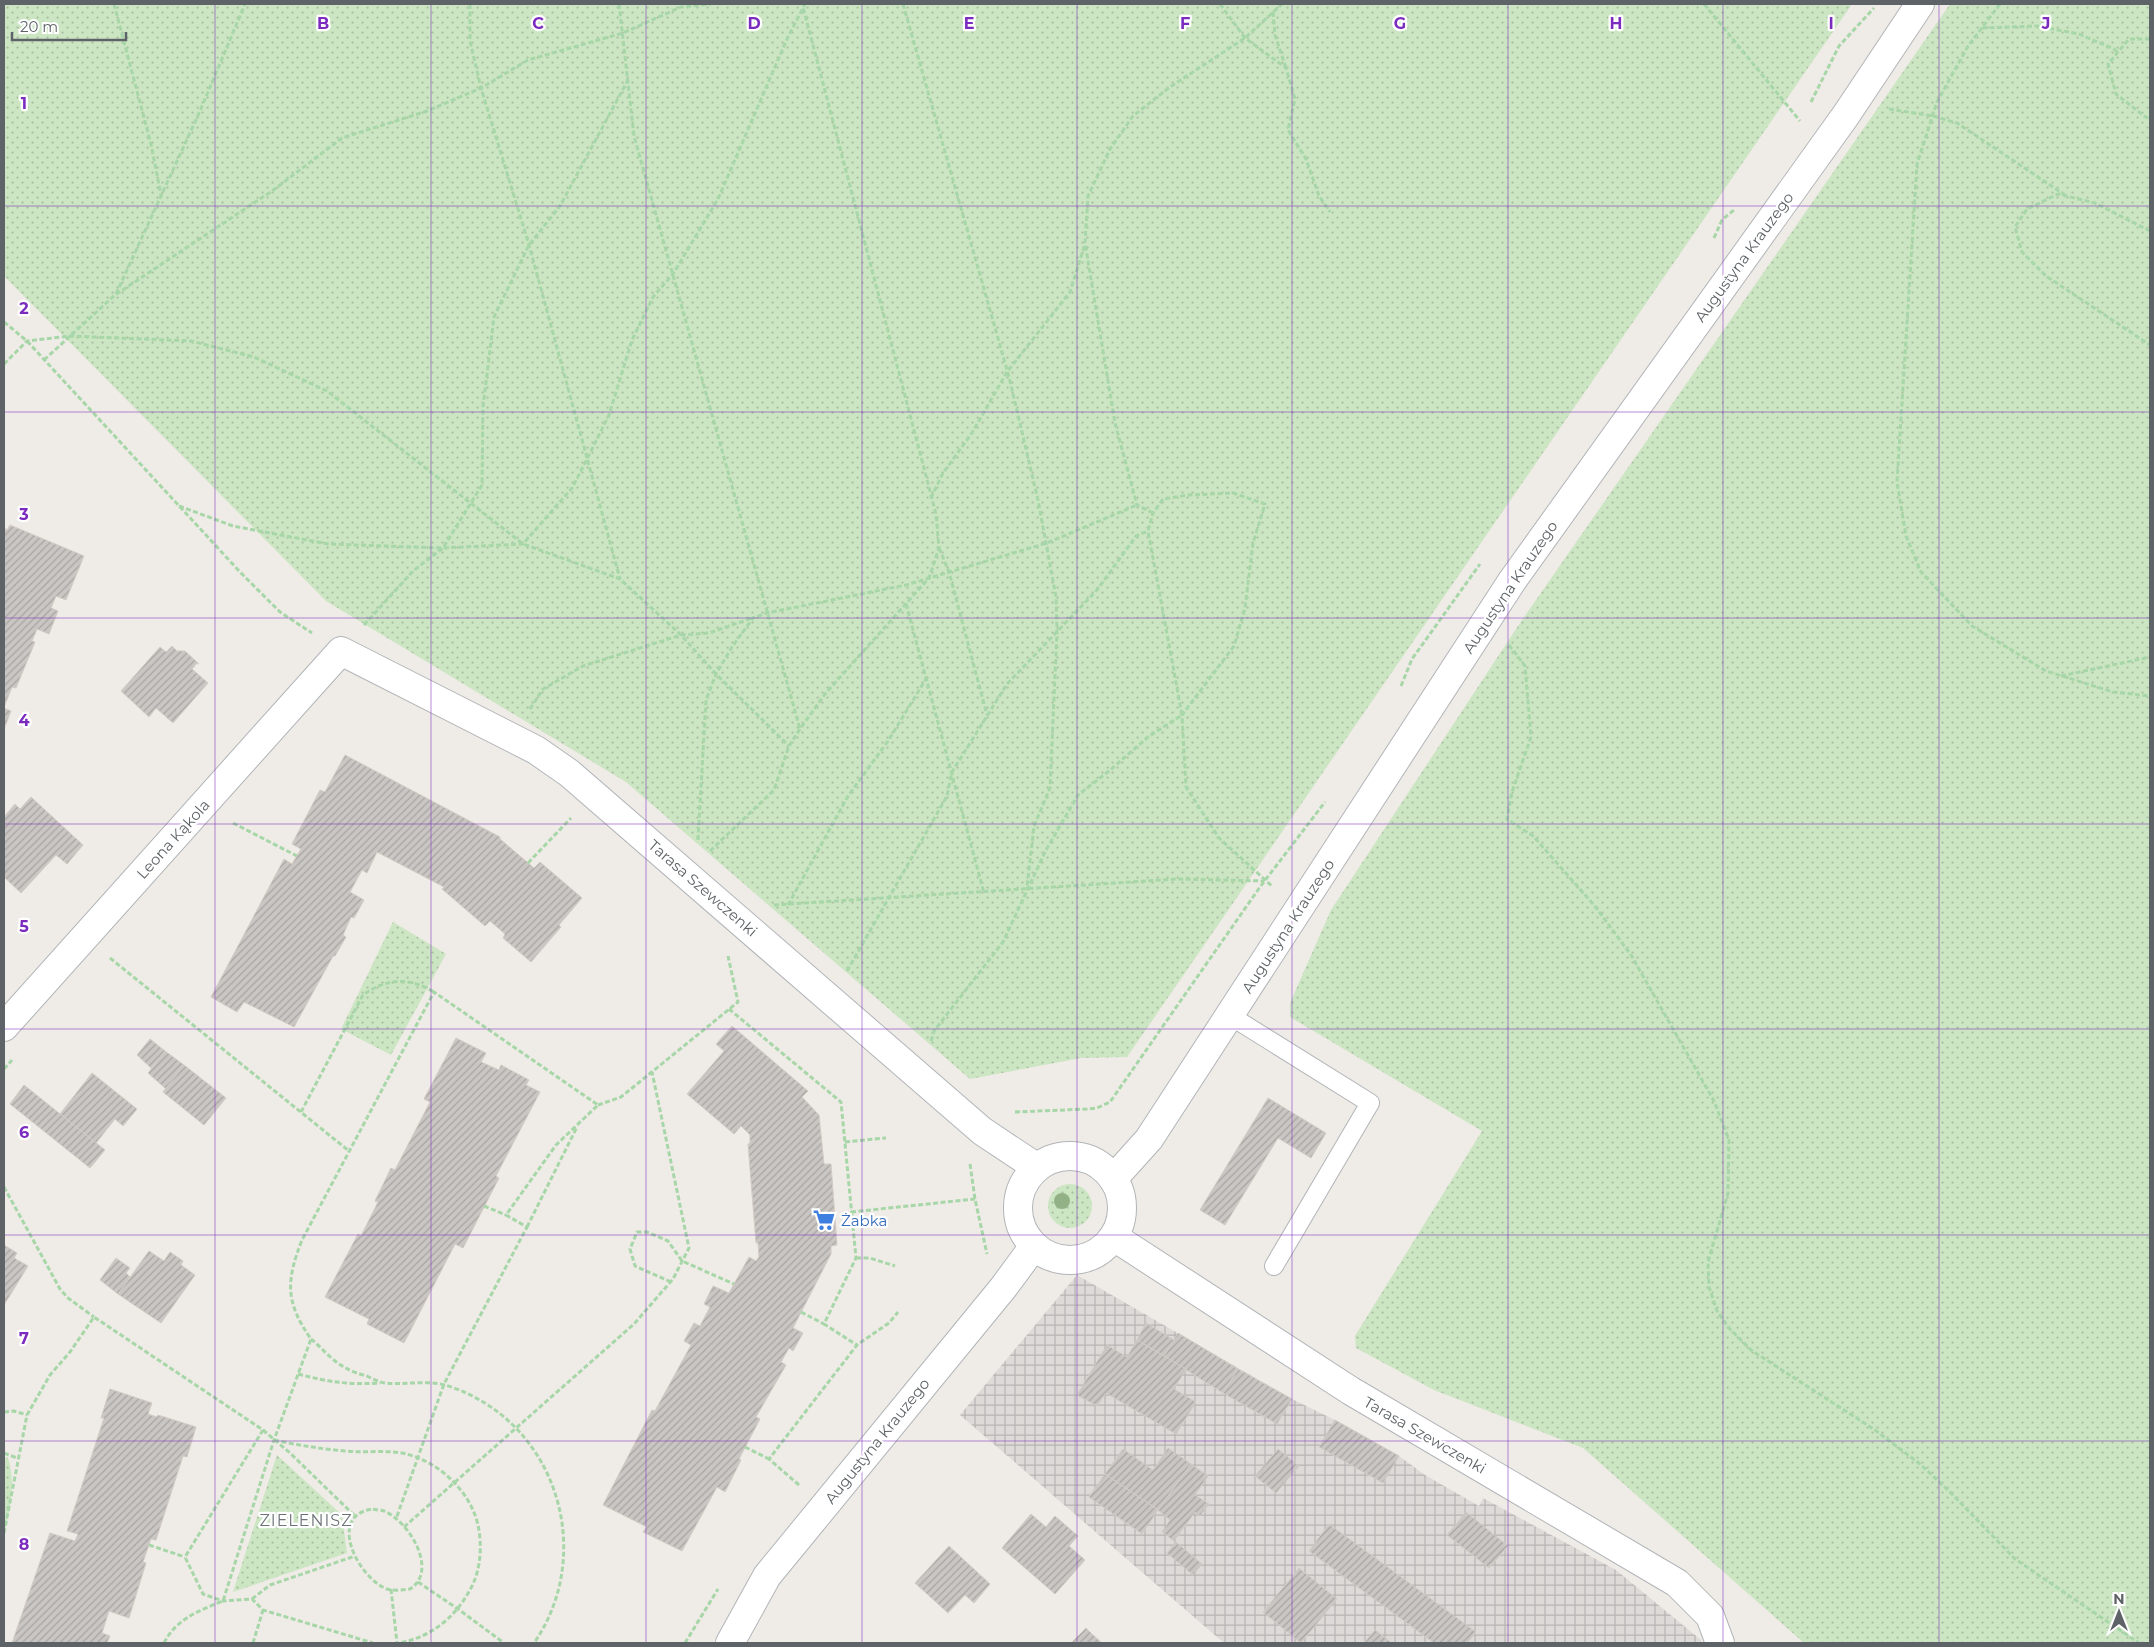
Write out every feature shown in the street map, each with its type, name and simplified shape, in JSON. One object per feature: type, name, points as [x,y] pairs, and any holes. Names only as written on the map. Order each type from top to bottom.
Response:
[{"type":"street","name":"Augustyna Krauzego","points":[[1113,1179],[1149,1139],[1512,581],[1823,148],[1920,4]]},
{"type":"street","name":"Tarasa Szewczenki","points":[[342,651],[536,750],[569,773],[691,869],[722,905],[982,1131],[1036,1168]]},
{"type":"street","name":"Leona Kąkola","points":[[4,1027],[342,651]]},
{"type":"street","points":[[1068,1156],[1086,1158],[1101,1166],[1113,1179],[1120,1193],[1123,1208],[1120,1223],[1114,1237],[1101,1250],[1085,1259],[1067,1261],[1049,1256],[1034,1246],[1023,1232],[1018,1215],[1018,1198],[1025,1181],[1036,1168],[1051,1159],[1068,1156]]},
{"type":"street","name":"Tarasa Szewczenki","points":[[1114,1237],[1351,1391],[1677,1583],[1710,1616],[1720,1643]]},
{"type":"street","name":"Augustyna Krauzego","points":[[730,1643],[766,1576],[1003,1288],[1034,1246]]},
{"type":"lane","points":[[1229,1016],[1370,1103],[1274,1266]]},
{"type":"path","points":[[114,4],[151,144],[161,196]]},
{"type":"path","points":[[115,295],[200,111],[237,18],[245,4]]},
{"type":"path","points":[[470,4],[470,41],[481,88],[529,245],[620,579]]},
{"type":"path","points":[[618,4],[634,136],[800,729]]},
{"type":"path","points":[[44,360],[115,295],[272,191],[342,138],[427,111],[481,88],[528,60],[623,33],[681,7],[711,4]]},
{"type":"path","points":[[903,4],[1007,372],[1047,543],[1056,597],[1057,632],[1050,788],[1034,826],[1027,890]]},
{"type":"path","points":[[1220,4],[1245,38],[1286,68]]},
{"type":"path","points":[[1153,513],[1137,505],[1115,423],[1085,243],[1088,196],[1110,149],[1133,116],[1170,87],[1245,38],[1282,4]]},
{"type":"path","points":[[1704,4],[1823,148]]},
{"type":"path","points":[[2000,4],[1968,46],[1937,102],[1916,164],[1898,482],[1906,536],[1921,572],[1972,626],[2046,671],[2112,692],[2150,696]]},
{"type":"path","points":[[178,506],[233,526],[328,544],[443,548],[523,544],[572,488],[609,414],[632,340],[654,297],[673,274],[718,199],[787,39],[804,5]]},
{"type":"path","points":[[804,5],[936,514],[939,548],[949,572],[987,715]]},
{"type":"path","points":[[1273,12],[1274,35],[1295,99],[1288,130],[1306,158],[1319,196],[1330,212]]},
{"type":"path","points":[[1981,28],[2037,26],[2079,34],[2114,49],[2118,53]]},
{"type":"path","points":[[2150,39],[2129,39],[2108,64],[2116,94],[2144,116],[2150,118]]},
{"type":"path","points":[[4,322],[27,341],[178,506],[280,612],[342,651],[413,571],[443,548],[482,485],[483,407],[494,318],[529,245],[560,206],[628,80]]},
{"type":"path","points":[[1846,115],[1882,108],[1933,116],[1957,123],[2067,196]]},
{"type":"path","points":[[2150,232],[2094,203],[2058,194],[2027,209],[2014,227],[2022,252],[2046,276],[2150,345]]},
{"type":"path","points":[[931,498],[943,472],[972,433],[1007,372],[1070,292],[1085,243]]},
{"type":"path","points":[[4,364],[27,341],[70,336],[191,341],[254,357],[327,391],[523,544],[620,579],[681,635],[716,674],[789,746]]},
{"type":"path","points":[[922,1078],[934,1031],[1003,942],[1046,850],[1078,795],[1109,772],[1148,737],[1182,715],[1234,646],[1245,608],[1252,542],[1265,504],[1233,493],[1189,495],[1163,499],[1153,513],[1148,531],[1182,715],[1186,787],[1219,838],[1299,908]]},
{"type":"path","points":[[511,738],[543,689],[583,666],[681,635],[709,633],[766,612],[906,585],[1047,543],[1137,505]]},
{"type":"path","points":[[831,1000],[947,796],[952,772],[1007,684],[1097,590],[1136,536],[1148,531]]},
{"type":"path","points":[[691,869],[774,790],[789,746],[800,729],[825,694],[929,578],[939,548]]},
{"type":"path","points":[[906,604],[984,892]]},
{"type":"path","points":[[691,869],[706,700],[716,674],[732,647],[753,618]]},
{"type":"path","points":[[1483,624],[1505,640],[1524,666],[1531,737],[1512,792],[1507,819],[1533,836],[1594,905],[1631,955],[1714,1101],[1729,1140],[1728,1193],[1708,1262],[1709,1287],[1717,1311],[1729,1328],[1751,1350],[1875,1430],[1920,1464],[1949,1491],[2014,1559],[2139,1643]]},
{"type":"path","points":[[2060,676],[2150,657]]},
{"type":"path","points":[[788,905],[848,796],[888,740],[927,678]]},
{"type":"path","points":[[528,863],[573,816]]},
{"type":"path","points":[[229,821],[297,856]]},
{"type":"path","points":[[722,905],[788,905],[1176,879],[1265,880]]},
{"type":"path","points":[[506,1215],[556,1145],[598,1105],[621,1098],[738,1002],[728,954]]},
{"type":"path","points":[[106,955],[349,1151]]},
{"type":"path","points":[[301,1112],[363,995],[376,986],[399,980],[422,984],[598,1105]]},
{"type":"path","points":[[383,1382],[345,1368],[311,1339],[293,1307],[289,1286],[292,1265],[302,1240],[434,992]]},
{"type":"path","points":[[730,1009],[841,1102],[856,1258],[824,1324]]},
{"type":"path","points":[[404,1528],[634,1324],[671,1282],[689,1248],[652,1071]]},
{"type":"path","points":[[396,1519],[444,1384],[579,1124]]},
{"type":"path","points":[[845,1142],[886,1138]]},
{"type":"path","points":[[970,1162],[975,1199],[987,1256]]},
{"type":"path","points":[[4,1187],[60,1289],[68,1298],[263,1430],[355,1516]]},
{"type":"path","points":[[851,1212],[975,1199]]},
{"type":"path","points":[[484,1206],[506,1215],[527,1227]]},
{"type":"path","points":[[671,1282],[635,1266],[630,1249],[637,1232],[646,1232],[668,1241],[682,1261],[734,1284]]},
{"type":"path","points":[[856,1258],[870,1258],[895,1266]]},
{"type":"path","points":[[801,1312],[857,1345]]},
{"type":"path","points":[[769,1459],[857,1345],[889,1323],[898,1312]]},
{"type":"path","points":[[4,1534],[26,1415],[50,1375],[70,1352],[94,1317]]},
{"type":"path","points":[[223,1601],[274,1440],[311,1339]]},
{"type":"path","points":[[298,1374],[324,1381],[351,1385],[383,1382],[444,1384],[486,1403],[517,1428],[538,1453],[549,1476],[560,1511],[563,1535],[563,1563],[558,1598],[534,1643]]},
{"type":"path","points":[[4,1412],[14,1411],[26,1415]]},
{"type":"path","points":[[185,1557],[263,1430]]},
{"type":"path","points":[[274,1440],[319,1449],[402,1453],[418,1458],[436,1468],[456,1483],[470,1504],[476,1518],[481,1540],[475,1579],[458,1609],[446,1622],[425,1635],[411,1641],[398,1643],[391,1589]]},
{"type":"path","points":[[745,1447],[769,1459],[795,1482]]},
{"type":"path","points":[[4,1453],[17,1458]]},
{"type":"path","points":[[363,1510],[384,1511],[396,1519],[417,1546],[422,1566],[421,1578],[410,1589],[391,1589],[376,1582],[364,1571],[355,1556],[349,1534],[350,1522],[363,1510]]},
{"type":"path","points":[[149,1545],[185,1557],[204,1594],[223,1601]]},
{"type":"path","points":[[164,1643],[178,1625],[194,1613],[223,1601],[252,1599],[270,1586],[355,1556]]},
{"type":"path","points":[[418,1582],[504,1643]]},
{"type":"path","points":[[252,1599],[263,1610],[372,1643]]},
{"type":"path","points":[[252,1643],[263,1610]]},
{"type":"shaded area","points":[[1077,1275],[1292,1399],[1335,1420],[1399,1456],[1425,1475],[1479,1506],[1483,1498],[1616,1570],[1701,1640],[1701,1643],[1224,1643],[960,1415]]},
{"type":"green space","points":[[4,4],[1852,4],[1127,1057],[1081,1058],[970,1079],[626,782],[326,601],[4,276]]},
{"type":"green space","points":[[1950,4],[2150,4],[2150,1643],[1804,1643],[1583,1448],[1434,1390],[1356,1348],[1355,1336],[1482,1131],[1290,1017],[1290,1003],[1331,910],[1518,626]]},
{"type":"green space","points":[[393,922],[446,954],[391,1055],[341,1029]]},
{"type":"green space","points":[[1074,1184],[1086,1190],[1091,1197],[1091,1215],[1086,1222],[1079,1227],[1066,1228],[1058,1225],[1051,1218],[1048,1202],[1051,1194],[1058,1187]]},
{"type":"green space","points":[[277,1455],[342,1515],[347,1553],[233,1592]]},
{"type":"green space","points":[[4,1457],[8,1458],[12,1486],[4,1533]]},
{"type":"building","points":[[10,525],[84,556],[66,600],[56,596],[51,608],[58,611],[49,634],[37,629],[32,641],[35,642],[16,688],[12,687],[4,707],[4,528],[7,530]]},
{"type":"building","points":[[172,646],[177,651],[185,651],[199,664],[197,663],[192,669],[208,683],[173,723],[156,708],[149,717],[121,691],[160,647],[166,652]]},
{"type":"building","points":[[4,708],[11,711],[4,729]]},
{"type":"building","points":[[345,755],[500,837],[534,868],[540,862],[582,898],[559,925],[561,927],[531,962],[503,938],[505,934],[490,921],[485,926],[442,889],[444,887],[377,852],[367,873],[362,870],[350,892],[364,900],[354,918],[351,917],[343,935],[346,937],[335,956],[333,956],[294,1027],[244,1002],[237,1012],[211,997],[284,859],[292,864],[301,849],[292,844],[320,790],[325,792]]},
{"type":"building","points":[[31,797],[83,845],[67,864],[56,855],[21,893],[4,877],[4,841],[6,839],[4,837],[4,817],[15,804],[20,809]]},
{"type":"building","points":[[732,1026],[808,1091],[802,1097],[819,1115],[824,1164],[831,1164],[837,1245],[831,1246],[831,1254],[793,1328],[803,1333],[793,1351],[789,1348],[781,1362],[786,1365],[756,1417],[760,1419],[739,1459],[741,1460],[725,1492],[717,1487],[682,1551],[643,1532],[647,1527],[603,1505],[652,1410],[655,1411],[691,1345],[684,1341],[694,1323],[700,1326],[710,1307],[704,1304],[713,1286],[729,1293],[749,1257],[756,1261],[759,1257],[758,1243],[756,1243],[748,1144],[750,1143],[750,1135],[741,1126],[734,1134],[687,1094],[724,1051],[716,1044]]},
{"type":"building","points":[[456,1038],[486,1053],[481,1062],[499,1070],[501,1065],[529,1080],[526,1085],[540,1092],[496,1176],[499,1178],[463,1248],[455,1244],[404,1343],[367,1324],[369,1319],[325,1297],[358,1234],[361,1236],[378,1202],[375,1201],[391,1168],[395,1170],[430,1102],[424,1099]]},
{"type":"building","points":[[150,1039],[165,1051],[151,1068],[137,1055]]},
{"type":"building","points":[[165,1051],[184,1065],[166,1089],[148,1073]]},
{"type":"building","points":[[184,1065],[226,1098],[204,1125],[163,1092]]},
{"type":"building","points":[[92,1073],[137,1109],[123,1126],[115,1119],[96,1143],[60,1114]]},
{"type":"building","points":[[24,1085],[105,1150],[90,1168],[10,1104]]},
{"type":"building","points":[[1268,1098],[1326,1133],[1311,1158],[1278,1138],[1225,1225],[1200,1210]]},
{"type":"building","points":[[4,1245],[17,1253],[14,1258],[28,1266],[4,1305]]},
{"type":"building","points":[[149,1251],[164,1261],[170,1252],[183,1261],[181,1265],[195,1275],[161,1323],[118,1294]]},
{"type":"building","points":[[116,1258],[130,1268],[126,1273],[130,1277],[118,1294],[100,1280]]},
{"type":"building","points":[[1146,1323],[1174,1340],[1164,1356],[1137,1340]]},
{"type":"building","points":[[1178,1333],[1238,1369],[1223,1393],[1164,1356]]},
{"type":"building","points":[[1137,1340],[1186,1369],[1174,1389],[1196,1402],[1176,1434],[1106,1393],[1097,1406],[1077,1395],[1107,1345],[1127,1357]]},
{"type":"building","points":[[1238,1369],[1292,1399],[1277,1424],[1223,1393]]},
{"type":"building","points":[[110,1389],[152,1403],[148,1414],[157,1417],[158,1415],[196,1427],[187,1457],[183,1456],[156,1540],[151,1539],[143,1562],[146,1563],[129,1618],[109,1611],[102,1633],[110,1636],[107,1643],[12,1643],[50,1533],[75,1541],[78,1534],[67,1531],[104,1418],[101,1418]]},
{"type":"building","points":[[1335,1420],[1399,1456],[1383,1483],[1319,1447]]},
{"type":"building","points":[[1168,1448],[1191,1464],[1158,1510],[1105,1474],[1123,1449],[1153,1470]]},
{"type":"building","points":[[1278,1449],[1299,1466],[1276,1493],[1255,1476]]},
{"type":"building","points":[[1191,1464],[1208,1476],[1195,1495],[1209,1504],[1200,1516],[1195,1512],[1174,1541],[1162,1532],[1170,1520],[1158,1510]]},
{"type":"building","points":[[1105,1474],[1158,1510],[1142,1534],[1089,1497]]},
{"type":"building","points":[[1466,1512],[1508,1546],[1489,1568],[1447,1535]]},
{"type":"building","points":[[1031,1514],[1046,1527],[1055,1516],[1078,1536],[1069,1546],[1085,1560],[1055,1594],[1002,1548]]},
{"type":"building","points":[[1329,1524],[1476,1632],[1467,1643],[1434,1643],[1309,1551]]},
{"type":"building","points":[[1176,1542],[1202,1564],[1193,1575],[1167,1553]]},
{"type":"building","points":[[949,1546],[990,1584],[974,1603],[965,1595],[948,1613],[915,1583]]},
{"type":"building","points":[[1299,1568],[1337,1599],[1301,1643],[1263,1612]]},
{"type":"building","points":[[1086,1628],[1092,1634],[1102,1643],[1072,1642]]},
{"type":"building","points":[[1375,1630],[1392,1643],[1364,1643]]},
{"type":"place","name":"Żabka","points":[[824,1220]]},
{"type":"district","name":"ZIELENISZ","points":[[306,1520]]}]
